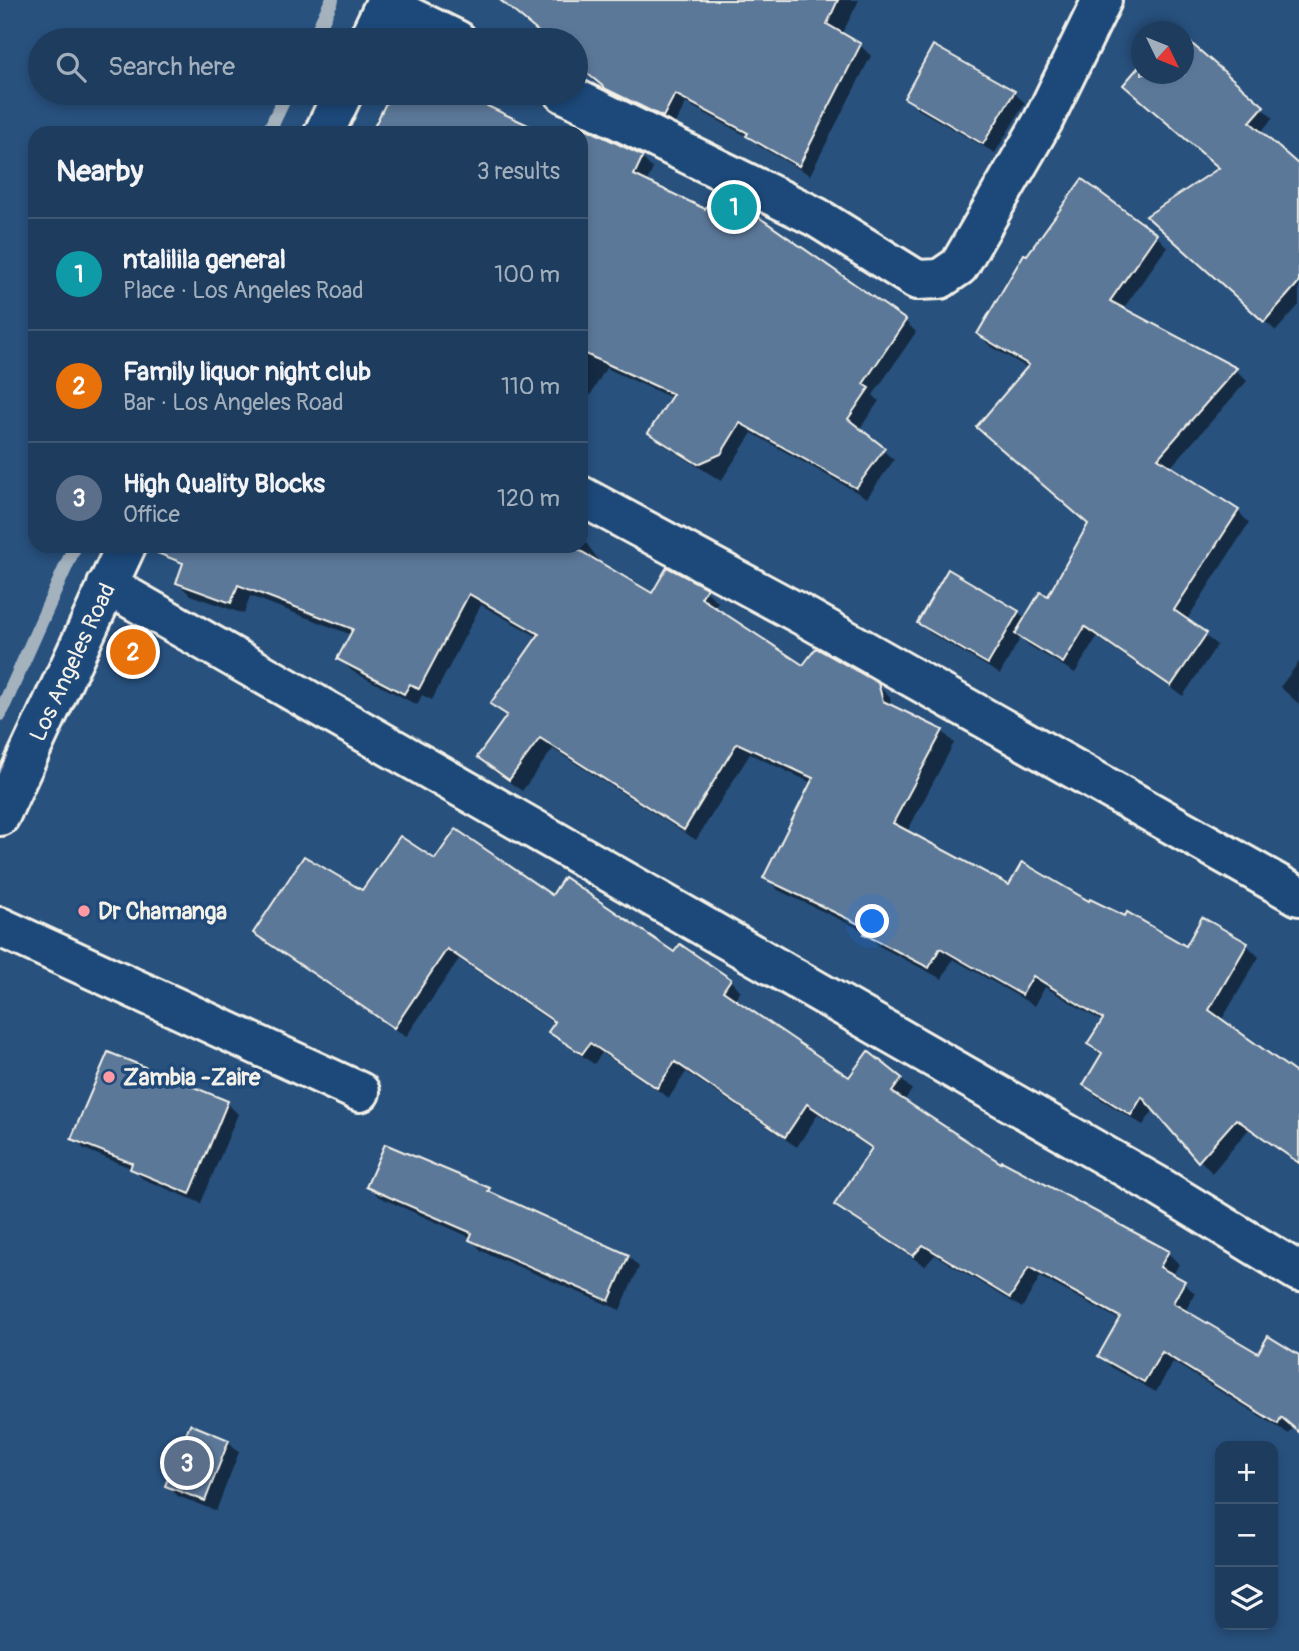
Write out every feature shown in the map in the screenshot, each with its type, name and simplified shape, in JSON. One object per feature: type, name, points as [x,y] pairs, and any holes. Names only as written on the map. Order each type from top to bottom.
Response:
[{"type":"street","points":[[588,105],[816,216],[917,280],[940,279],[959,266],[1043,121],[1102,0]]},
{"type":"street","points":[[374,28],[386,2],[435,28]]},
{"type":"street","points":[[327,126],[337,105]]},
{"type":"street","points":[[588,500],[802,615],[1299,896]]},
{"type":"street","name":"Los Angeles Road","points":[[0,817],[123,553]]},
{"type":"street","points":[[107,586],[1146,1179],[1299,1272]]},
{"type":"street","points":[[0,927],[360,1093]]},
{"type":"building","points":[[500,0],[838,0],[827,24],[861,44],[799,166],[746,136],[748,133],[675,94],[663,117],[606,89],[588,74],[588,28],[534,28]]},
{"type":"building","points":[[933,45],[1015,91],[983,144],[904,98]]},
{"type":"building","points":[[1194,46],[1264,106],[1250,122],[1299,165],[1299,282],[1264,322],[1146,216],[1219,168],[1123,85],[1131,76],[1131,84],[1194,84]]},
{"type":"building","points":[[385,105],[486,105],[530,126],[374,126]]},
{"type":"building","points":[[588,129],[643,156],[634,175],[705,209],[715,192],[740,204],[906,320],[863,384],[869,388],[848,419],[885,448],[856,488],[740,423],[721,454],[698,464],[648,433],[673,394],[588,355]]},
{"type":"building","points":[[1082,179],[1157,234],[1110,301],[1237,368],[1158,458],[1239,510],[1174,610],[1207,633],[1171,686],[1085,627],[1063,663],[1015,634],[1040,592],[1048,596],[1088,524],[976,427],[1029,365],[977,334],[1024,254],[1027,255]]},
{"type":"building","points":[[157,553],[584,553],[652,593],[667,567],[707,588],[701,598],[803,665],[816,648],[878,683],[883,701],[943,730],[893,823],[1009,885],[1022,862],[1089,901],[1090,899],[1125,916],[1127,912],[1186,946],[1202,917],[1248,943],[1209,1010],[1299,1075],[1299,1163],[1236,1119],[1198,1162],[1142,1097],[1131,1115],[1083,1085],[1102,1053],[1087,1044],[1103,1019],[1033,976],[1022,995],[940,948],[929,968],[864,934],[867,928],[763,878],[813,778],[737,743],[684,830],[540,738],[509,780],[477,757],[507,715],[490,704],[539,634],[469,594],[419,689],[410,684],[404,694],[337,659],[353,629],[238,585],[231,603],[176,583],[183,563]]},
{"type":"building","points":[[948,569],[1019,611],[988,664],[917,623]]},
{"type":"building","points":[[456,829],[552,895],[564,877],[674,952],[680,944],[731,979],[723,991],[849,1077],[868,1051],[902,1078],[892,1092],[1001,1163],[1002,1161],[1169,1251],[1160,1267],[1185,1281],[1173,1303],[1258,1353],[1268,1336],[1299,1355],[1299,1432],[1281,1417],[1278,1424],[1162,1352],[1144,1382],[1098,1356],[1120,1317],[1029,1267],[1010,1298],[923,1245],[913,1256],[834,1205],[872,1148],[807,1104],[785,1137],[675,1062],[657,1088],[590,1043],[582,1054],[548,1032],[555,1022],[447,949],[394,1028],[253,933],[304,856],[362,890],[400,836],[435,859]]},
{"type":"building","points":[[108,1052],[228,1101],[190,1194],[130,1169],[132,1163],[71,1139]]},
{"type":"building","points":[[385,1144],[490,1188],[488,1191],[629,1255],[609,1301],[469,1240],[472,1233],[366,1187]]},
{"type":"building","points":[[190,1424],[229,1440],[205,1501],[165,1486]]},
{"type":"waterway","points":[[319,28],[332,0]]},
{"type":"waterway","points":[[271,126],[281,105]]},
{"type":"waterway","points":[[0,714],[72,553]]},
{"type":"place","name":"ntalilila general","points":[[734,207]]},
{"type":"place","name":"Family liquor night club","points":[[133,652]]},
{"type":"place","name":"Dr Chamanga","points":[[84,911]]},
{"type":"place","name":"Zambia -Zaire","points":[[109,1077]]},
{"type":"place","name":"High Quality Blocks","points":[[187,1463]]}]
